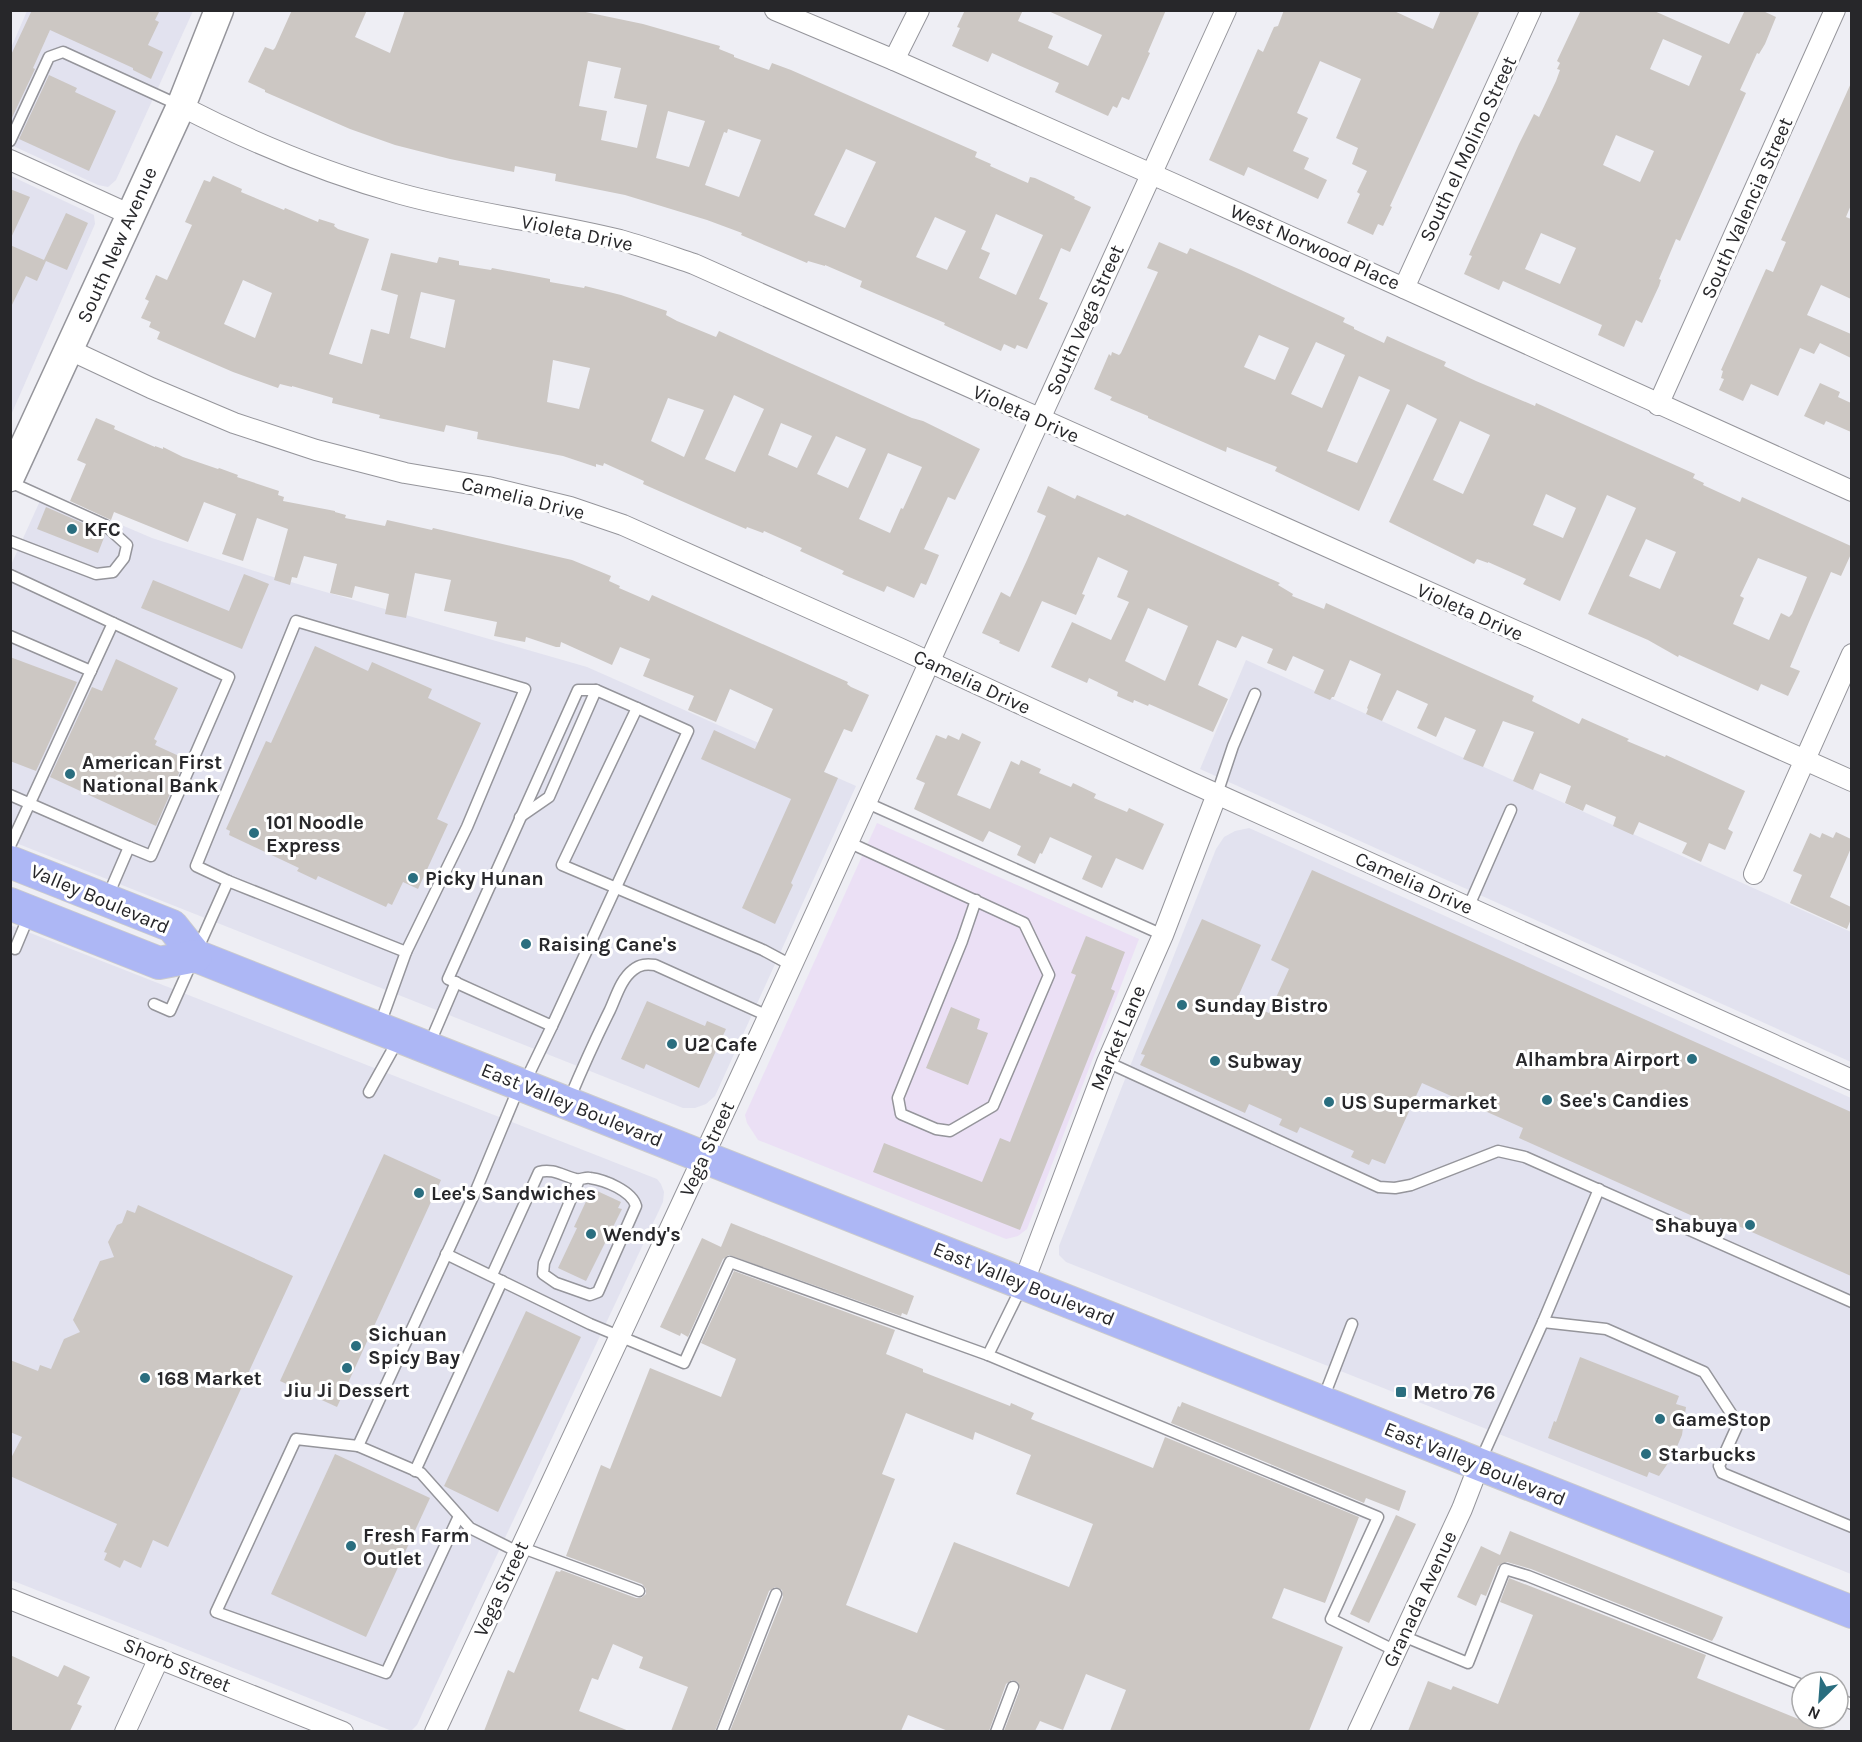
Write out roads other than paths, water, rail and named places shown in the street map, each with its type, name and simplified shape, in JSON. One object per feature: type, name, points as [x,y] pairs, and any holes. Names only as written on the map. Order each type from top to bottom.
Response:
[{"type":"main road","name":"South New Avenue","points":[[10,480],[181,106],[219,10]]},
{"type":"main road","name":"Valley Boulevard","points":[[10,862],[172,926],[196,956],[159,963],[21,908]]},
{"type":"main road","name":"East Valley Boulevard","points":[[196,956],[1851,1611]]},
{"type":"street","name":"West Norwood Place","points":[[776,10],[894,60],[1404,288],[1851,491]]},
{"type":"street","points":[[894,60],[919,10]]},
{"type":"street","name":"South Vega Street","points":[[930,662],[1226,10]]},
{"type":"street","name":"South el Molino Street","points":[[1404,288],[1532,10]]},
{"type":"street","name":"South Valencia Street","points":[[1658,405],[1835,10]]},
{"type":"street","name":"Violeta Drive","points":[[181,106],[231,131],[341,176],[467,210],[621,241],[694,264],[1851,781]]},
{"type":"street","points":[[10,160],[131,215]]},
{"type":"street","name":"Camelia Drive","points":[[70,350],[234,423],[316,450],[405,473],[488,487],[549,502],[623,525],[1851,1080]]},
{"type":"street","points":[[1754,874],[1851,654]]},
{"type":"street","name":"Vega Street","points":[[435,1731],[704,1157],[930,662]]},
{"type":"street","name":"Market Lane","points":[[1023,1284],[1107,1062],[1163,935],[1217,794]]},
{"type":"street","name":"Granada Avenue","points":[[1358,1731],[1462,1509],[1479,1465]]},
{"type":"street","name":"Shorb Street","points":[[10,1599],[343,1731]]},
{"type":"street","points":[[125,1731],[159,1658]]},
{"type":"lane","points":[[10,141],[49,57],[63,52],[181,106]]},
{"type":"lane","points":[[10,480],[105,525],[127,545],[123,558],[113,572],[96,574],[10,541]]},
{"type":"lane","points":[[10,575],[229,677],[151,856],[10,795]]},
{"type":"lane","points":[[402,1037],[406,952],[467,827],[525,689],[296,621],[196,866],[406,952]]},
{"type":"lane","points":[[10,846],[113,623]]},
{"type":"lane","points":[[10,636],[91,671]]},
{"type":"lane","points":[[358,1446],[522,1085],[552,1026],[688,731],[596,690],[578,690],[448,979],[552,1026]]},
{"type":"lane","points":[[519,817],[549,796],[596,690]]},
{"type":"lane","points":[[1217,794],[1233,746],[1255,694]]},
{"type":"lane","points":[[637,708],[562,865],[763,950],[791,965]]},
{"type":"lane","points":[[865,802],[1163,935]]},
{"type":"lane","points":[[1468,908],[1511,810]]},
{"type":"lane","points":[[848,842],[923,878],[976,900],[1024,923],[1049,975],[993,1106],[950,1131],[936,1129],[901,1114],[898,1098],[962,942],[976,900]]},
{"type":"lane","points":[[106,900],[129,847]]},
{"type":"lane","points":[[154,1004],[170,1011],[228,881]]},
{"type":"lane","points":[[15,949],[21,908]]},
{"type":"lane","points":[[568,1103],[619,989],[635,968],[645,964],[655,965],[768,1016]]},
{"type":"lane","points":[[369,1092],[402,1037],[456,982]]},
{"type":"lane","points":[[1107,1062],[1379,1186],[1395,1188],[1411,1185],[1498,1151],[1545,1164],[1851,1302]]},
{"type":"lane","points":[[492,1275],[539,1172],[548,1170],[579,1180],[588,1177],[625,1190],[634,1198],[636,1206],[598,1292],[590,1295],[556,1283],[543,1274],[544,1263],[579,1180]]},
{"type":"lane","points":[[1479,1465],[1544,1322],[1599,1189]]},
{"type":"lane","points":[[446,1254],[620,1336],[684,1363],[730,1262],[988,1355],[1378,1517],[1331,1619],[1399,1643],[1468,1663],[1505,1569],[1528,1576],[1790,1680]]},
{"type":"lane","points":[[415,1471],[502,1281]]},
{"type":"lane","points":[[988,1355],[1023,1284]]},
{"type":"lane","points":[[1544,1322],[1606,1329],[1704,1372],[1738,1424],[1719,1466],[1722,1473],[1851,1527]]},
{"type":"lane","points":[[1322,1402],[1352,1324]]},
{"type":"lane","points":[[459,1516],[386,1673],[216,1612],[296,1439],[358,1446],[421,1473],[470,1528],[519,1549],[639,1591]]},
{"type":"lane","points":[[722,1731],[776,1594]]},
{"type":"lane","points":[[996,1731],[1013,1687]]},
{"type":"place","name":"KFC","points":[[72,529]]},
{"type":"place","name":"American First National Bank","points":[[70,774]]},
{"type":"place","name":"101 Noodle Express","points":[[254,833]]},
{"type":"place","name":"Picky Hunan","points":[[413,878]]},
{"type":"place","name":"Raising Cane's","points":[[526,944]]},
{"type":"place","name":"Sunday Bistro","points":[[1182,1005]]},
{"type":"place","name":"U2 Cafe","points":[[672,1044]]},
{"type":"place","name":"Alhambra Airport","points":[[1692,1059]]},
{"type":"place","name":"Subway","points":[[1215,1061]]},
{"type":"place","name":"See's Candies","points":[[1547,1100]]},
{"type":"place","name":"US Supermarket","points":[[1329,1102]]},
{"type":"place","name":"Lee's Sandwiches","points":[[419,1193]]},
{"type":"place","name":"Shabuya","points":[[1750,1225]]},
{"type":"place","name":"Wendy's","points":[[591,1234]]},
{"type":"place","name":"Sichuan Spicy Bay","points":[[356,1346]]},
{"type":"place","name":"Jiu Ji Dessert","points":[[347,1368]]},
{"type":"place","name":"168 Market","points":[[145,1378]]},
{"type":"place","name":"Metro 76","points":[[1401,1392]]},
{"type":"place","name":"GameStop","points":[[1660,1419]]},
{"type":"place","name":"Starbucks","points":[[1646,1454]]},
{"type":"place","name":"Fresh Farm Outlet","points":[[351,1546]]}]
